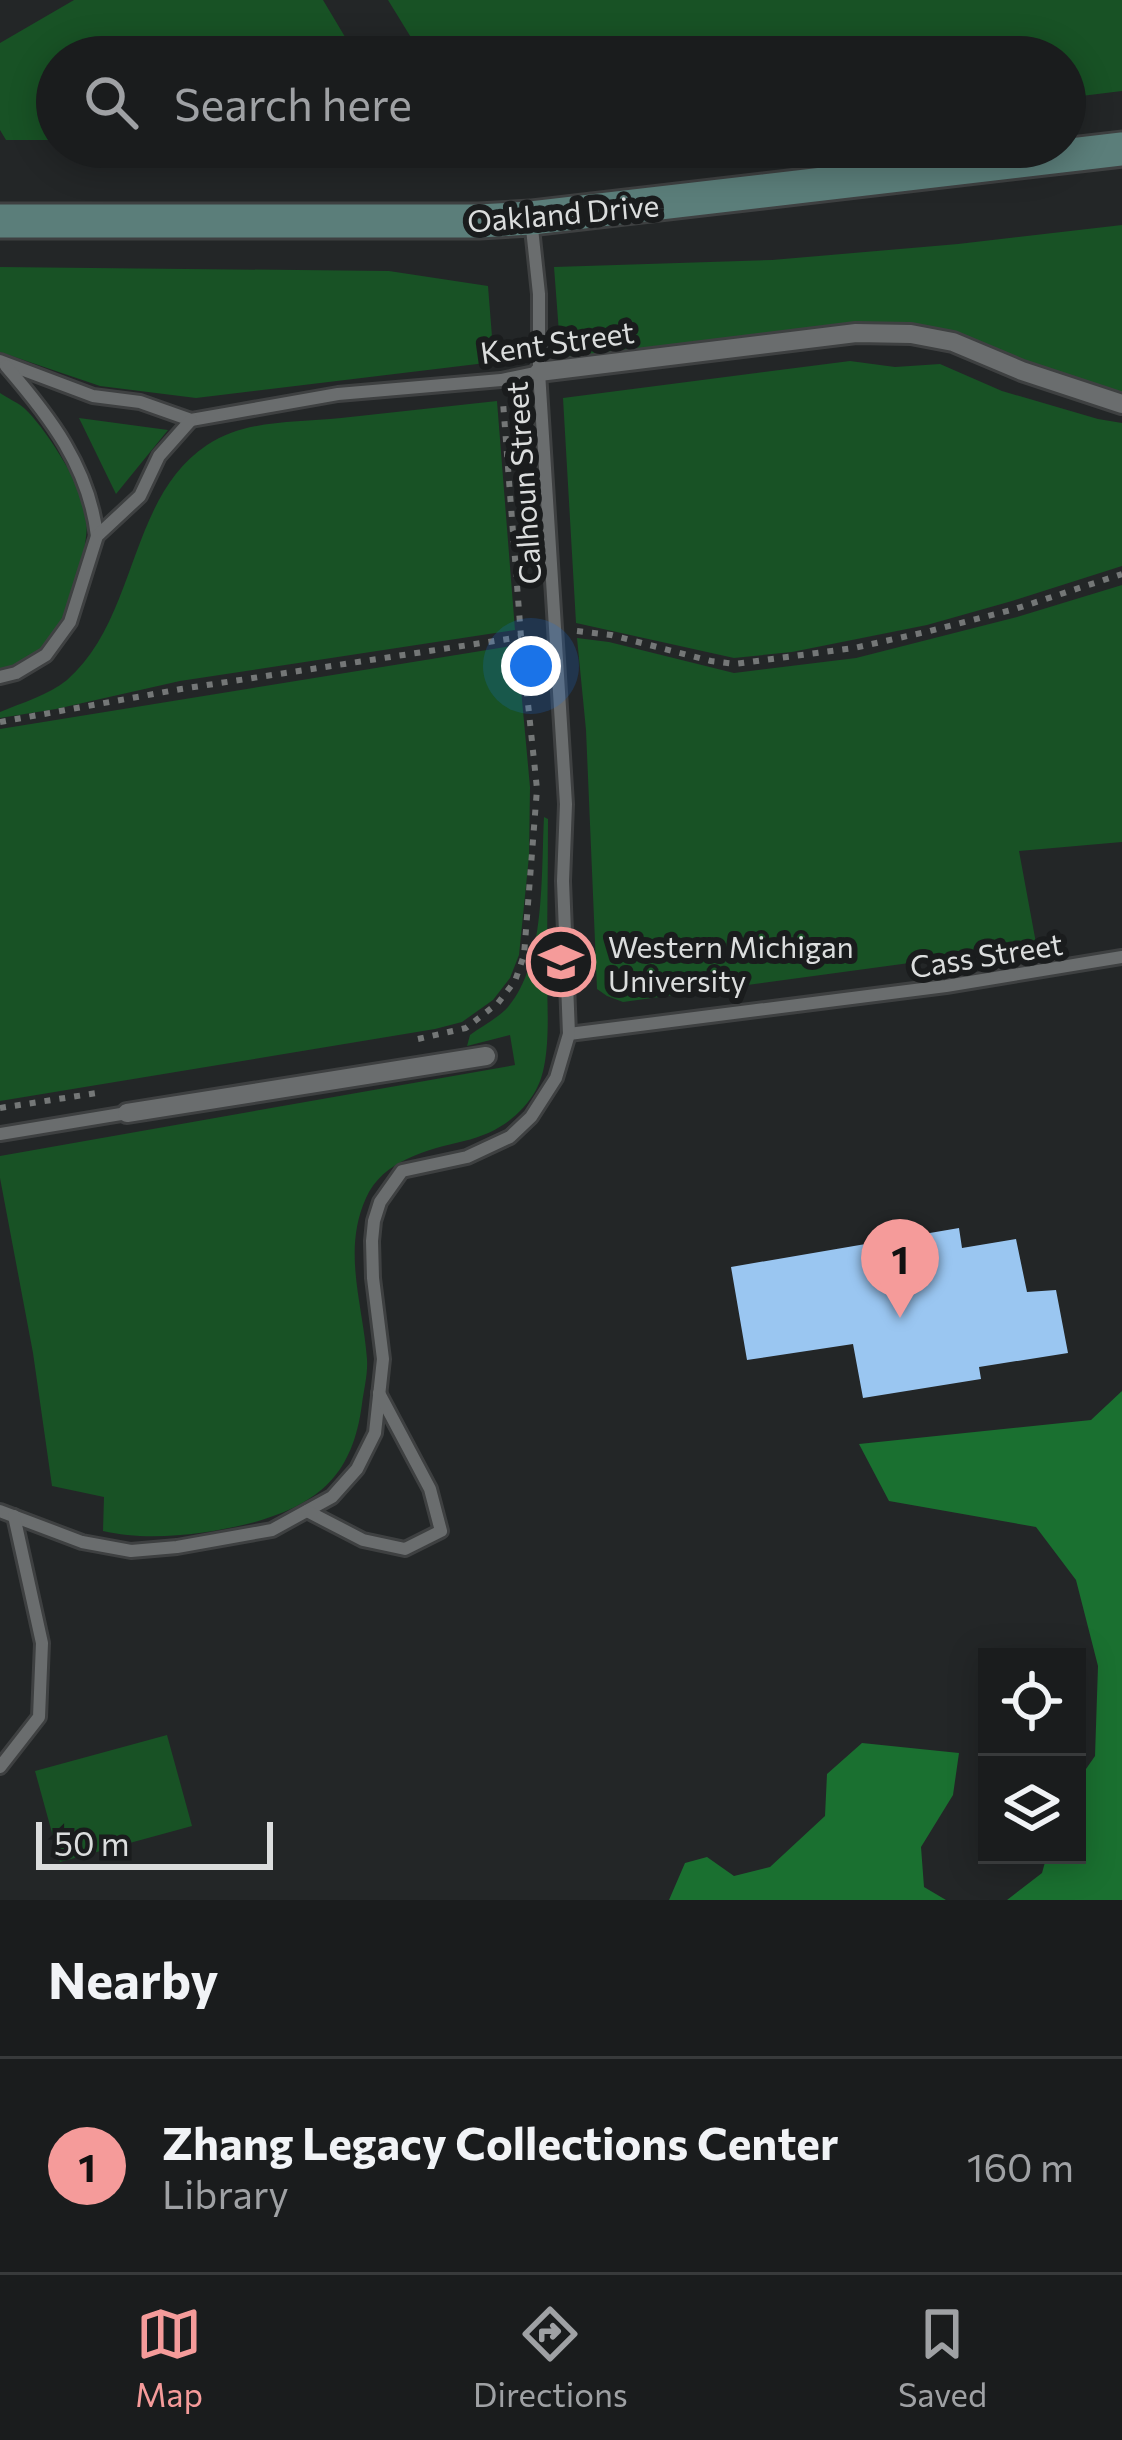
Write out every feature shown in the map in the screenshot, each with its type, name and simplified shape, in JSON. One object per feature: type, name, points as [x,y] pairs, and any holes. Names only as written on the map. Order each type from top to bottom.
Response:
[{"type":"main road","name":"Oakland Drive","points":[[1086,153],[1122,149]]},
{"type":"main road","name":"Oakland Drive","points":[[0,220],[478,221],[959,168]]},
{"type":"street","name":"Kent Street","points":[[538,372],[856,333],[910,334],[952,342],[1122,404]]},
{"type":"street","points":[[127,1113],[486,1056]]},
{"type":"lane","name":"Calhoun Street","points":[[530,218],[539,294],[538,372],[566,804],[562,881],[568,1034]]},
{"type":"lane","name":"Kent Street","points":[[2,362],[93,396],[140,402],[191,420],[338,394],[501,380],[538,372]]},
{"type":"lane","points":[[0,677],[46,656],[70,622],[97,536],[83,476],[68,446],[2,362]]},
{"type":"lane","points":[[97,536],[140,496],[159,456],[191,420]]},
{"type":"lane","name":"Cass Street","points":[[568,1034],[946,986],[1122,956]]},
{"type":"lane","points":[[7,1513],[82,1542],[131,1551],[272,1530],[332,1496],[357,1469],[375,1433],[383,1359],[372,1241],[380,1202],[402,1171],[467,1157],[510,1137],[531,1117],[556,1078],[568,1034]]},
{"type":"lane","points":[[0,1134],[127,1113]]},
{"type":"lane","points":[[308,1511],[363,1540],[406,1549],[442,1532],[430,1489],[379,1393]]},
{"type":"lane","points":[[0,1767],[39,1717],[42,1642],[7,1513]]},
{"type":"path","points":[[404,1042],[466,1028],[498,1003],[515,981],[524,955],[537,789],[501,380]]},
{"type":"path","points":[[576,631],[735,664],[911,636],[1016,609],[1122,574]]},
{"type":"path","points":[[0,722],[521,637]]},
{"type":"path","points":[[0,1108],[107,1091]]},
{"type":"green space","points":[[74,0],[323,0],[344,36],[36,36],[36,140],[6,140],[0,130],[0,43]]},
{"type":"green space","points":[[388,0],[1122,0],[1122,91],[1086,95],[1086,36],[410,36]]},
{"type":"green space","points":[[1122,225],[1122,393],[1026,362],[958,332],[912,325],[854,325],[561,359],[554,267],[772,260]]},
{"type":"green space","points":[[0,267],[389,271],[488,286],[494,362],[196,398],[100,386],[0,352]]},
{"type":"green space","points":[[850,361],[895,367],[940,364],[1002,391],[1122,423],[1122,566],[927,625],[792,652],[734,658],[576,623],[563,398]]},
{"type":"green space","points":[[0,393],[24,408],[51,441],[77,486],[87,526],[76,585],[51,639],[33,657],[0,671]]},
{"type":"green space","points":[[497,401],[515,630],[180,681],[0,718],[0,712],[60,685],[90,654],[108,624],[162,495],[181,467],[207,445],[238,431],[271,424]]},
{"type":"green space","points":[[79,418],[168,430],[116,494]]},
{"type":"green space","points":[[1122,585],[1122,842],[1019,851],[1036,943],[623,1002],[597,989],[586,730],[577,638],[734,673],[856,658]]},
{"type":"green space","points":[[517,645],[530,787],[529,856],[519,955],[510,978],[493,1000],[462,1022],[435,1029],[0,1101],[0,729]]},
{"type":"green space","points":[[544,817],[548,819],[548,1018],[541,1078],[530,1100],[505,1123],[475,1138],[407,1159],[383,1174],[366,1198],[355,1238],[355,1258],[367,1370],[358,1428],[342,1467],[315,1495],[255,1522],[179,1535],[103,1531],[104,1497],[52,1486],[0,1156],[515,1065],[510,1035],[467,1046],[470,1035],[508,1007],[529,967],[539,917]]},
{"type":"green space","points":[[1122,1391],[1122,1900],[1007,1900],[1042,1873],[1044,1864],[1086,1864],[1086,1769],[1095,1756],[1098,1666],[1076,1580],[1036,1527],[889,1501],[859,1444],[1091,1420]]},
{"type":"green space","points":[[167,1735],[192,1826],[60,1862],[35,1771]]},
{"type":"green space","points":[[862,1743],[959,1753],[953,1795],[921,1847],[924,1887],[946,1900],[669,1900],[685,1863],[707,1857],[734,1876],[770,1867],[825,1816],[827,1774]]},
{"type":"building","points":[[959,1228],[962,1248],[1016,1239],[1027,1292],[1056,1290],[1068,1353],[979,1367],[981,1379],[863,1398],[853,1344],[747,1360],[731,1267]]},
{"type":"place","name":"Western Michigan University","points":[[561,962]]},
{"type":"place","name":"Zhang Legacy Collections Center","points":[[900,1318]]}]
